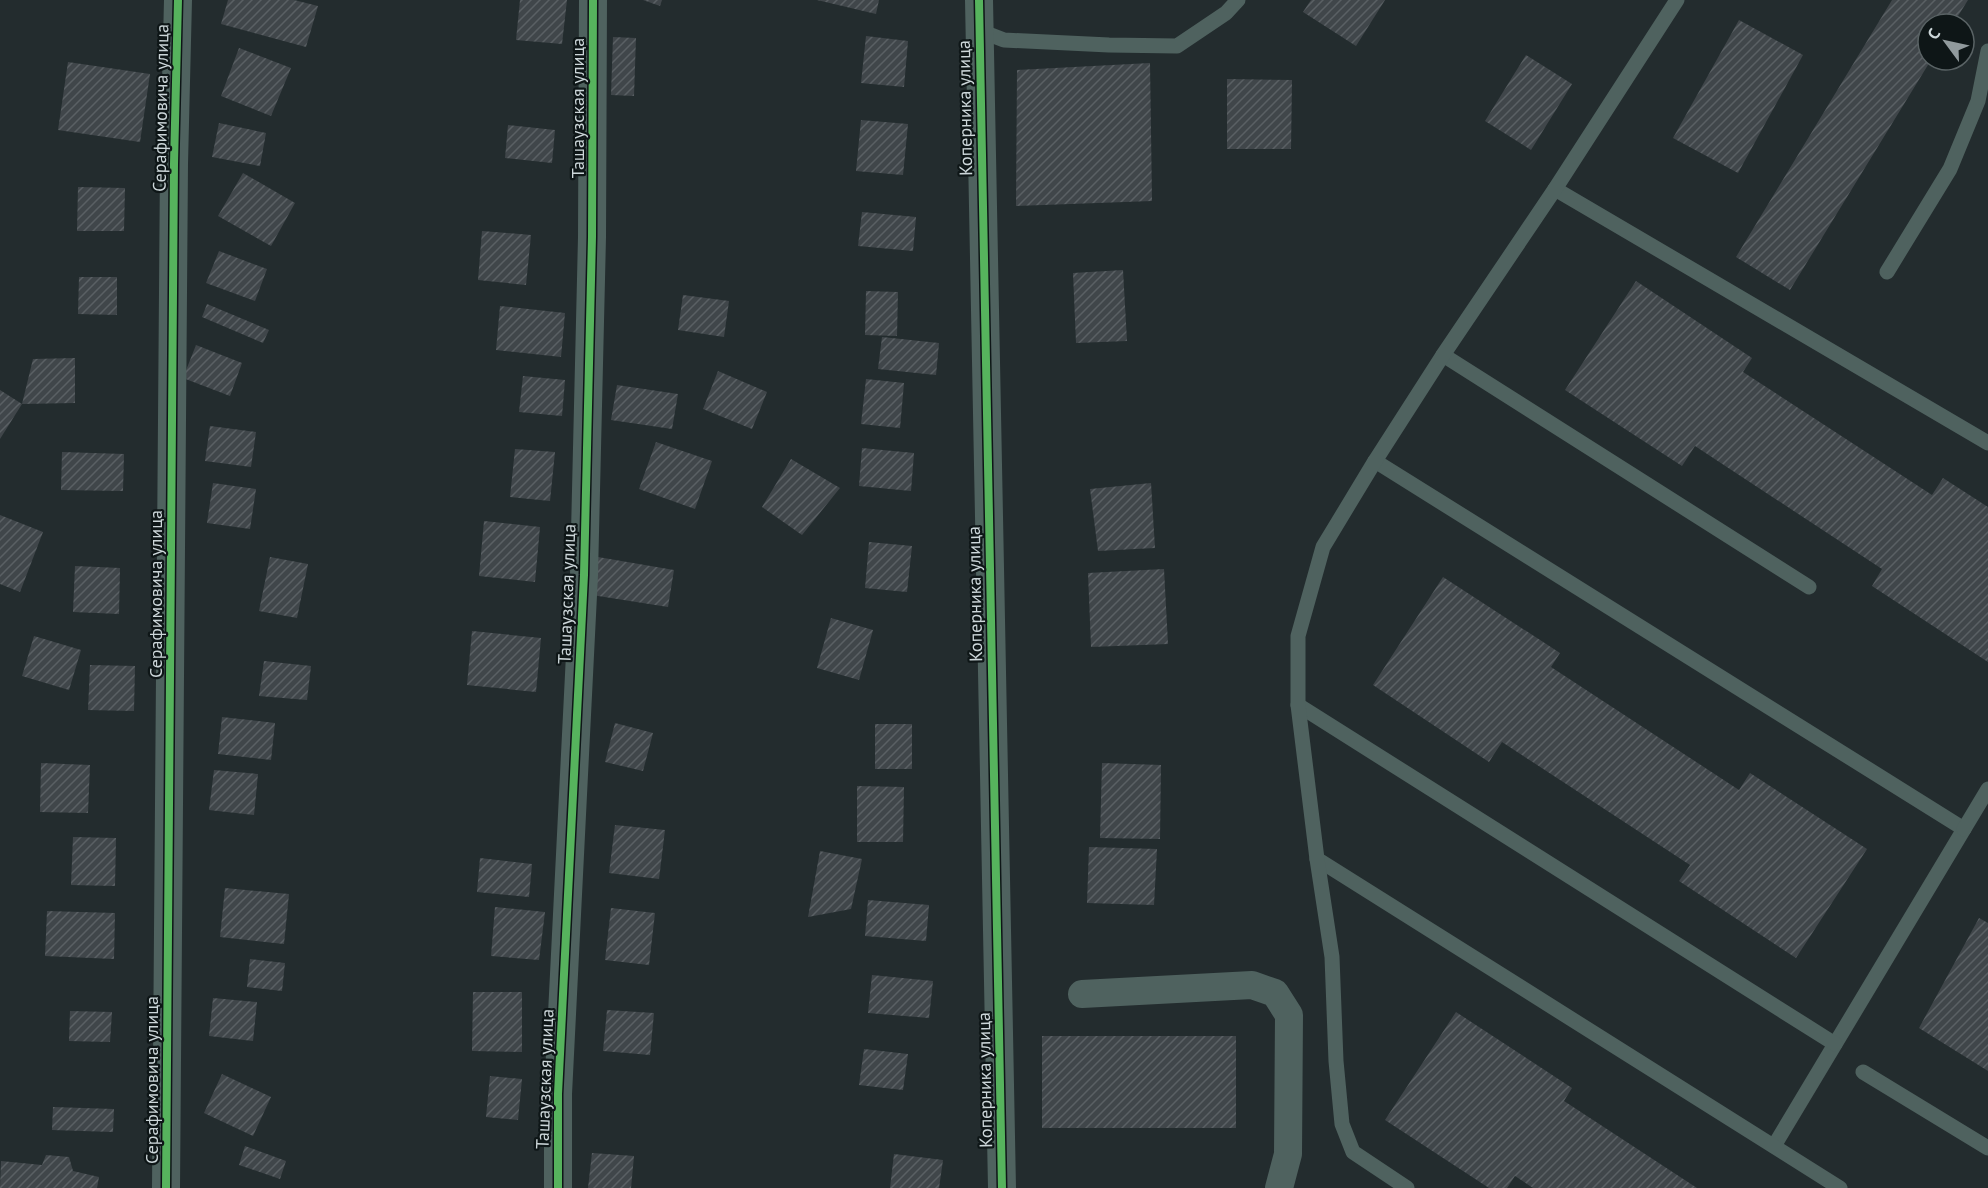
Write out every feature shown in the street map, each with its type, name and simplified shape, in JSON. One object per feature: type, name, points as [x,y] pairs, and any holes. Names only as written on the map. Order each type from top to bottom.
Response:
[{"type":"street","name":"Серафимовича улица","points":[[166,1188],[174,164],[178,0]]},
{"type":"street","name":"Ташаузская улица","points":[[558,1188],[558,1094],[584,575],[592,237],[592,0]]},
{"type":"street","name":"Коперника улица","points":[[979,0],[1002,1188]]},
{"type":"street","points":[[1082,994],[1252,985],[1275,993],[1289,1016],[1288,1154],[1279,1188]]},
{"type":"lane","points":[[978,30],[1004,40],[1177,46],[1226,14],[1238,0]]},
{"type":"lane","points":[[1407,1188],[1353,1152],[1342,1124],[1336,1061],[1332,957],[1317,860],[1298,705],[1298,636],[1323,547],[1443,355],[1555,189],[1677,0]]},
{"type":"lane","points":[[1887,272],[1950,169],[1978,101],[1988,51]]},
{"type":"lane","points":[[1555,189],[1988,442]]},
{"type":"lane","points":[[1443,355],[1809,587]]},
{"type":"lane","points":[[1375,461],[1964,829]]},
{"type":"lane","points":[[1298,705],[1835,1044]]},
{"type":"lane","points":[[1774,1146],[1988,789]]},
{"type":"lane","points":[[1317,860],[1840,1188]]},
{"type":"lane","points":[[1863,1072],[1988,1148]]},
{"type":"building","points":[[228,0],[294,0],[318,6],[306,47],[221,24]]},
{"type":"building","points":[[520,0],[567,0],[562,44],[516,40]]},
{"type":"building","points":[[643,0],[662,0],[660,6]]},
{"type":"building","points":[[817,0],[879,0],[876,14]]},
{"type":"building","points":[[1311,0],[1385,0],[1356,46],[1303,12]]},
{"type":"building","points":[[1892,0],[1968,0],[1960,12],[1916,12],[1916,72],[1924,72],[1790,290],[1736,257]]},
{"type":"building","points":[[1739,20],[1803,55],[1738,173],[1673,138]]},
{"type":"building","points":[[866,36],[908,41],[904,87],[861,83]]},
{"type":"building","points":[[613,37],[636,38],[634,96],[611,95]]},
{"type":"building","points":[[239,48],[291,68],[271,116],[221,96]]},
{"type":"building","points":[[1526,55],[1572,84],[1531,150],[1485,121]]},
{"type":"building","points":[[68,62],[150,74],[140,142],[58,130]]},
{"type":"building","points":[[1150,63],[1152,201],[1016,206],[1017,70]]},
{"type":"building","points":[[1227,79],[1292,80],[1291,149],[1227,149]]},
{"type":"building","points":[[861,120],[908,124],[903,175],[856,171]]},
{"type":"building","points":[[219,123],[266,133],[260,166],[212,157]]},
{"type":"building","points":[[508,125],[555,130],[552,163],[505,158]]},
{"type":"building","points":[[243,173],[295,203],[271,246],[218,216]]},
{"type":"building","points":[[78,187],[125,188],[124,231],[77,231]]},
{"type":"building","points":[[862,212],[916,217],[913,251],[858,246]]},
{"type":"building","points":[[482,231],[531,235],[526,285],[478,280]]},
{"type":"building","points":[[219,251],[267,269],[255,301],[206,283]]},
{"type":"building","points":[[1123,270],[1127,341],[1076,343],[1073,273]]},
{"type":"building","points":[[79,277],[117,277],[117,315],[78,314]]},
{"type":"building","points":[[1636,281],[1752,358],[1743,372],[1932,495],[1943,478],[1988,507],[1988,662],[1872,586],[1882,569],[1695,446],[1682,466],[1565,390]]},
{"type":"building","points":[[866,291],[898,292],[897,336],[865,335]]},
{"type":"building","points":[[683,295],[729,301],[724,337],[678,330]]},
{"type":"building","points":[[207,304],[269,330],[263,343],[202,317]]},
{"type":"building","points":[[500,306],[565,313],[561,357],[496,350]]},
{"type":"building","points":[[882,337],[939,343],[936,375],[878,369]]},
{"type":"building","points":[[196,345],[242,363],[230,396],[183,378]]},
{"type":"building","points":[[75,358],[75,403],[22,404],[33,359]]},
{"type":"building","points":[[718,371],[767,392],[752,429],[703,409]]},
{"type":"building","points":[[523,376],[565,380],[562,416],[519,412]]},
{"type":"building","points":[[866,379],[904,383],[900,428],[861,424]]},
{"type":"building","points":[[617,385],[678,394],[672,429],[611,420]]},
{"type":"building","points":[[0,390],[22,404],[0,439]]},
{"type":"building","points":[[210,426],[256,432],[251,467],[205,461]]},
{"type":"building","points":[[656,442],[712,461],[695,509],[639,489]]},
{"type":"building","points":[[862,448],[914,453],[911,491],[859,486]]},
{"type":"building","points":[[515,449],[555,452],[550,501],[510,497]]},
{"type":"building","points":[[62,452],[124,454],[123,491],[61,490]]},
{"type":"building","points":[[791,459],[840,488],[802,535],[762,507]]},
{"type":"building","points":[[213,483],[256,489],[250,529],[207,523]]},
{"type":"building","points":[[1151,483],[1155,548],[1098,551],[1090,489]]},
{"type":"building","points":[[0,515],[43,532],[20,592],[0,584]]},
{"type":"building","points":[[484,521],[540,527],[535,582],[479,576]]},
{"type":"building","points":[[869,542],[912,546],[907,592],[865,588]]},
{"type":"building","points":[[270,557],[308,564],[297,618],[259,611]]},
{"type":"building","points":[[598,557],[674,570],[668,607],[592,595]]},
{"type":"building","points":[[75,566],[120,568],[119,614],[73,612]]},
{"type":"building","points":[[1164,569],[1168,644],[1091,647],[1088,573]]},
{"type":"building","points":[[1443,577],[1560,653],[1551,667],[1739,790],[1750,773],[1867,849],[1796,958],[1679,881],[1690,865],[1502,742],[1489,762],[1373,685]]},
{"type":"building","points":[[831,618],[873,630],[859,680],[817,668]]},
{"type":"building","points":[[472,631],[541,638],[536,692],[467,685]]},
{"type":"building","points":[[34,636],[81,650],[69,690],[22,676]]},
{"type":"building","points":[[264,661],[311,666],[307,700],[259,696]]},
{"type":"building","points":[[90,665],[135,666],[134,711],[88,710]]},
{"type":"building","points":[[222,717],[275,723],[271,760],[218,754]]},
{"type":"building","points":[[615,723],[653,733],[643,771],[605,762]]},
{"type":"building","points":[[875,724],[912,724],[912,769],[875,769]]},
{"type":"building","points":[[41,763],[90,765],[88,813],[40,812]]},
{"type":"building","points":[[1102,763],[1161,765],[1160,839],[1100,838]]},
{"type":"building","points":[[214,770],[258,774],[254,815],[209,810]]},
{"type":"building","points":[[857,786],[904,787],[903,842],[857,842]]},
{"type":"building","points":[[615,825],[665,830],[659,879],[609,873]]},
{"type":"building","points":[[73,837],[116,838],[115,886],[71,885]]},
{"type":"building","points":[[1089,847],[1157,849],[1154,905],[1087,903]]},
{"type":"building","points":[[820,851],[862,859],[851,909],[808,917]]},
{"type":"building","points":[[480,858],[532,864],[529,897],[477,892]]},
{"type":"building","points":[[225,888],[289,894],[284,944],[220,937]]},
{"type":"building","points":[[868,900],[929,905],[926,941],[865,936]]},
{"type":"building","points":[[495,907],[545,912],[539,960],[491,956]]},
{"type":"building","points":[[611,908],[655,913],[649,965],[605,960]]},
{"type":"building","points":[[47,911],[115,913],[114,959],[45,956]]},
{"type":"building","points":[[1979,918],[1988,923],[1988,1071],[1919,1028]]},
{"type":"building","points":[[250,959],[285,963],[282,991],[247,987]]},
{"type":"building","points":[[872,975],[933,981],[929,1018],[868,1013]]},
{"type":"building","points":[[473,992],[522,992],[522,1052],[472,1051]]},
{"type":"building","points":[[213,998],[257,1002],[253,1041],[209,1036]]},
{"type":"building","points":[[607,1010],[654,1013],[650,1055],[603,1051]]},
{"type":"building","points":[[70,1011],[112,1012],[110,1042],[69,1041]]},
{"type":"building","points":[[1456,1012],[1572,1088],[1564,1101],[1697,1188],[1533,1188],[1515,1176],[1507,1188],[1489,1188],[1385,1120]]},
{"type":"building","points":[[1042,1036],[1236,1036],[1236,1128],[1042,1128]]},
{"type":"building","points":[[864,1049],[908,1054],[903,1090],[859,1085]]},
{"type":"building","points":[[222,1074],[271,1097],[253,1136],[204,1113]]},
{"type":"building","points":[[490,1076],[522,1079],[518,1120],[486,1117]]},
{"type":"building","points":[[53,1107],[114,1109],[113,1132],[52,1130]]},
{"type":"building","points":[[245,1146],[286,1161],[280,1179],[239,1165]]},
{"type":"building","points":[[592,1153],[634,1156],[631,1188],[588,1188]]},
{"type":"building","points":[[894,1154],[943,1160],[939,1188],[890,1188]]},
{"type":"building","points":[[46,1155],[69,1157],[73,1171],[99,1177],[97,1188],[0,1188],[1,1161],[42,1165]]},
{"type":"cycle path","points":[[166,1188],[174,164],[178,0]]},
{"type":"cycle path","points":[[558,1188],[558,1094],[584,575],[592,237],[593,0]]},
{"type":"cycle path","points":[[979,0],[1002,1188]]}]
